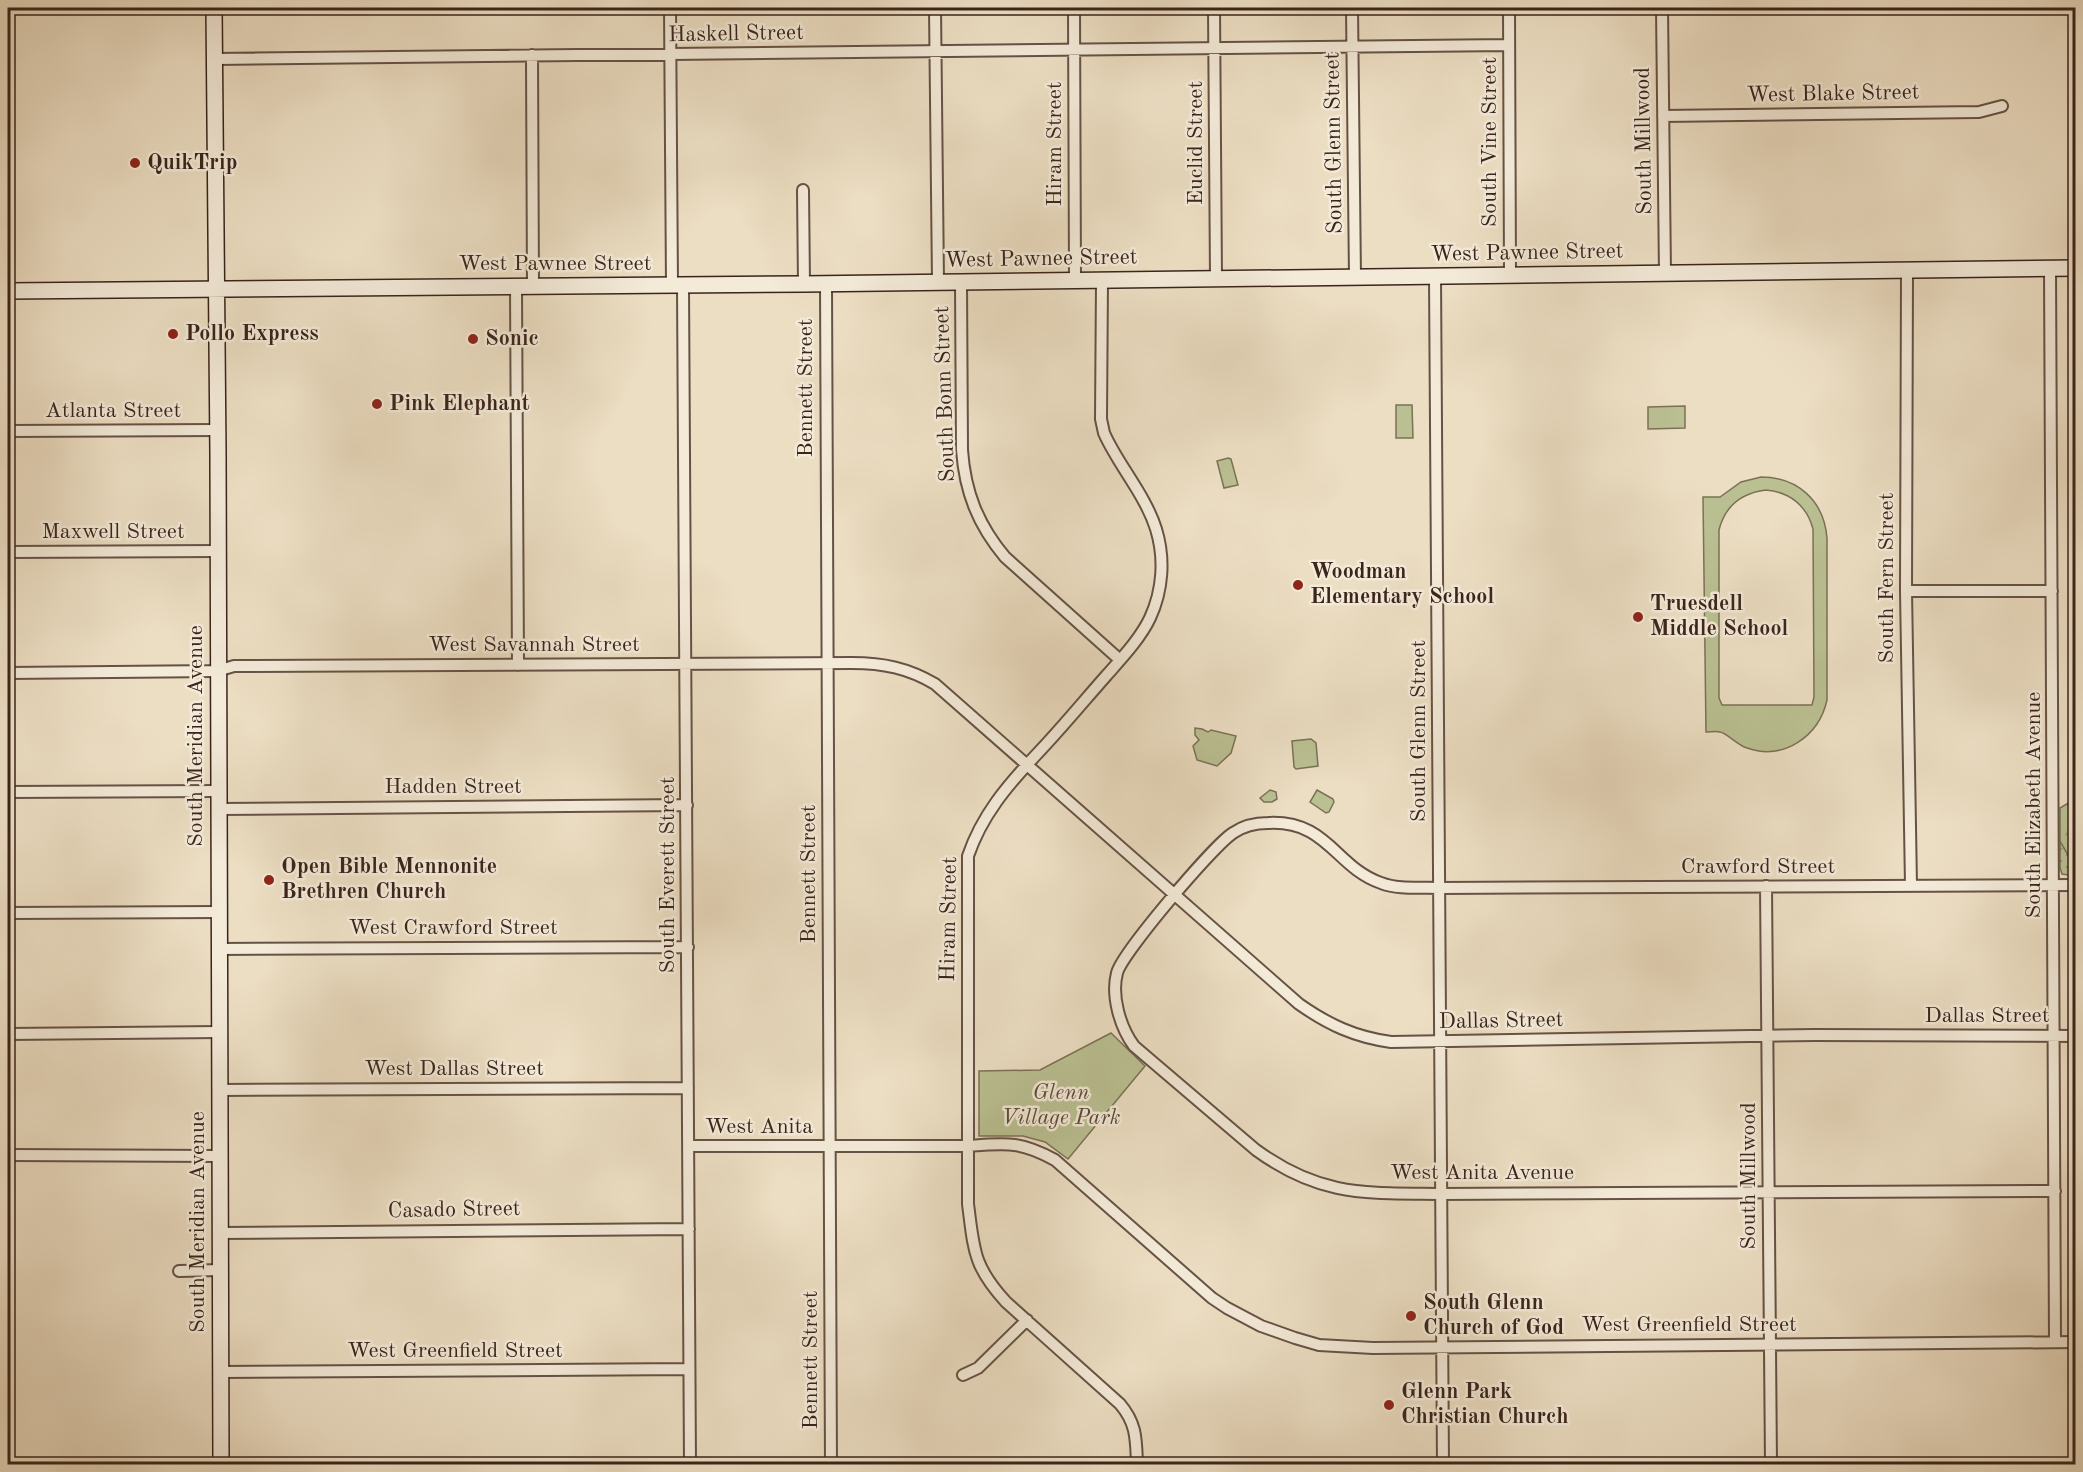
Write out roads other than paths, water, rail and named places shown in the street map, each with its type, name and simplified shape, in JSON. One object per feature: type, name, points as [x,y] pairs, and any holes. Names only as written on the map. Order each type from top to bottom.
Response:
[{"type":"main road","name":"South Meridian Avenue","points":[[214,8],[218,430],[221,1464]]},
{"type":"main road","name":"West Pawnee Street","points":[[8,291],[678,286],[2076,268]]},
{"type":"street","name":"South Everett Street","points":[[670,8],[678,286],[687,805],[690,1464]]},
{"type":"street","name":"South Bonn Street","points":[[935,8],[938,282]]},
{"type":"street","name":"Hiram Street","points":[[1074,8],[1075,280]]},
{"type":"street","name":"Euclid Street","points":[[1214,8],[1216,279]]},
{"type":"street","name":"South Glenn Street","points":[[1352,8],[1355,278]]},
{"type":"street","name":"South Vine Street","points":[[1509,8],[1510,276]]},
{"type":"street","name":"South Millwood","points":[[1662,8],[1665,274]]},
{"type":"street","name":"Haskell Street","points":[[215,59],[1509,45]]},
{"type":"street","points":[[532,55],[533,286]]},
{"type":"street","name":"West Blake Street","points":[[1663,116],[1979,112],[2002,106]]},
{"type":"street","points":[[803,190],[804,284]]},
{"type":"street","name":"South Elizabeth Avenue","points":[[2050,268],[2055,1342]]},
{"type":"street","name":"South Fern Street","points":[[1907,270],[1906,591],[1911,885]]},
{"type":"street","name":"South Glenn Street","points":[[1435,277],[1442,1347]]},
{"type":"street","name":"Hiram Street","points":[[1102,280],[1101,419],[1104,433],[1155,528],[1162,565],[1150,619],[1120,660],[1009,783],[987,811],[968,855],[968,1204],[975,1256],[989,1284],[1120,1404],[1129,1415],[1135,1431],[1137,1464]]},
{"type":"street","name":"South Bonn Street","points":[[961,282],[962,450],[964,476],[974,508],[989,537],[1005,557],[1120,660]]},
{"type":"street","name":"Bennett Street","points":[[826,284],[831,1464]]},
{"type":"street","points":[[516,287],[518,665]]},
{"type":"street","name":"Atlanta Street","points":[[8,431],[218,430]]},
{"type":"street","name":"Maxwell Street","points":[[8,552],[218,551]]},
{"type":"street","points":[[1906,591],[2052,591]]},
{"type":"street","name":"West Savannah Street","points":[[8,673],[217,671],[234,666],[882,664],[901,668],[935,684],[1027,764]]},
{"type":"street","name":"Dallas Street","points":[[1027,764],[1299,1004],[1322,1020],[1376,1040],[1392,1042],[1767,1036],[2076,1036]]},
{"type":"street","points":[[8,792],[218,791]]},
{"type":"street","name":"Hadden Street","points":[[218,809],[687,805]]},
{"type":"street","points":[[1176,895],[1223,840],[1243,827],[1265,823],[1280,823],[1309,830],[1359,871],[1380,883],[1391,886],[1440,888]]},
{"type":"street","name":"Crawford Street","points":[[1440,888],[2076,885]]},
{"type":"street","name":"South Millwood","points":[[1766,886],[1771,1464]]},
{"type":"street","name":"West Anita Avenue","points":[[1176,895],[1140,938],[1117,972],[1115,983],[1124,1033],[1134,1046],[1256,1150],[1278,1166],[1331,1188],[1359,1192],[1442,1194],[2055,1191]]},
{"type":"street","points":[[8,913],[219,912]]},
{"type":"street","name":"West Crawford Street","points":[[219,949],[688,946]]},
{"type":"street","points":[[8,1034],[220,1032]]},
{"type":"street","name":"West Dallas Street","points":[[220,1090],[688,1088]]},
{"type":"street","name":"West Greenfield Street","points":[[830,1146],[1009,1144],[1027,1146],[1055,1160],[1212,1298],[1261,1326],[1319,1344],[1373,1348],[2076,1342]]},
{"type":"street","name":"West Anita","points":[[689,1146],[830,1146]]},
{"type":"street","points":[[8,1155],[219,1156]]},
{"type":"street","name":"Casado Street","points":[[220,1233],[689,1229]]},
{"type":"street","points":[[179,1271],[220,1270]]},
{"type":"street","points":[[963,1375],[978,1368],[1027,1320]]},
{"type":"street","points":[[1442,1347],[1443,1464]]},
{"type":"street","name":"West Greenfield Street","points":[[220,1372],[690,1369]]},
{"type":"place","name":"QuikTrip","points":[[135,163]]},
{"type":"place","name":"Pollo Express","points":[[173,334]]},
{"type":"place","name":"Sonic","points":[[473,339]]},
{"type":"place","name":"Pink Elephant","points":[[377,404]]},
{"type":"place","name":"Woodman Elementary School","points":[[1298,585]]},
{"type":"place","name":"Truesdell Middle School","points":[[1638,617]]},
{"type":"place","name":"Open Bible Mennonite Brethren Church","points":[[269,880]]},
{"type":"place","name":"South Glenn Church of God","points":[[1411,1316]]},
{"type":"place","name":"Glenn Park Christian Church","points":[[1389,1405]]},
{"type":"park label","name":"Glenn Village Park","points":[[1061,1106]]}]
